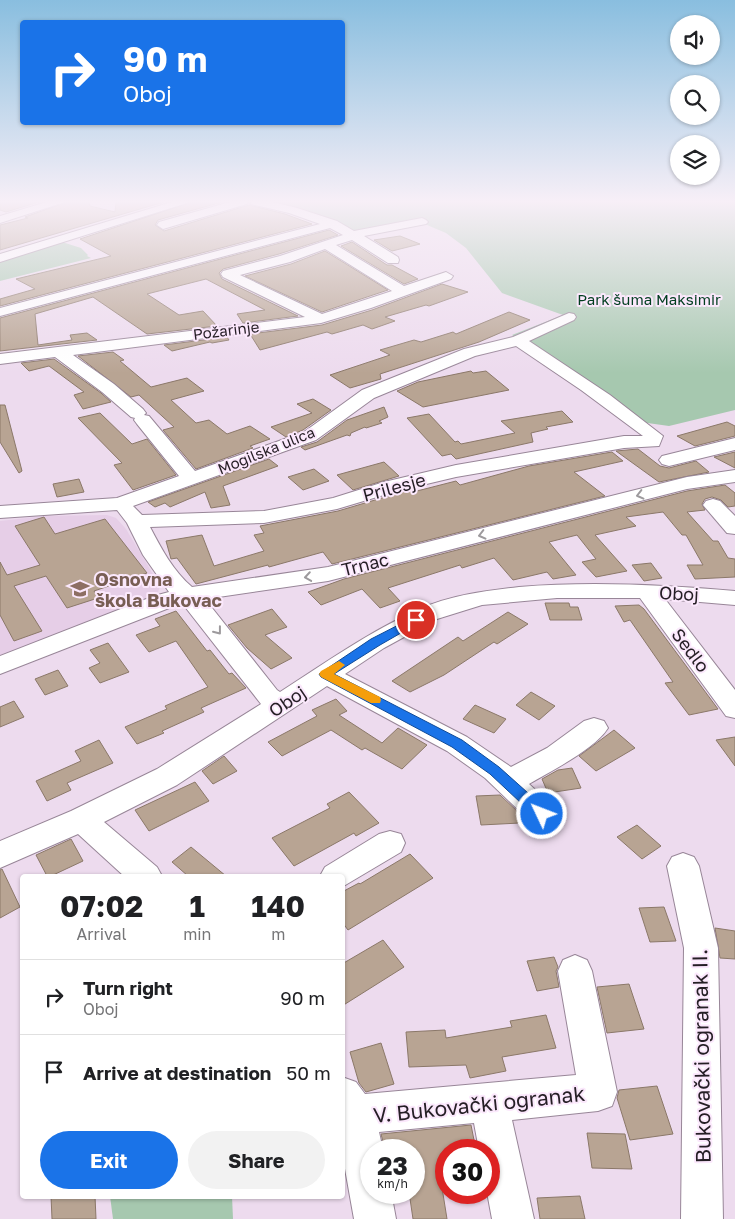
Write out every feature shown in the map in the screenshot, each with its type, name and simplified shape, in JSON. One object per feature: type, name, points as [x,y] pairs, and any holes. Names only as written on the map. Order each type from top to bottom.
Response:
[{"type":"street","points":[[0,312],[201,259]]},
{"type":"street","points":[[280,259],[228,274],[321,319]]},
{"type":"street","points":[[350,259],[402,291]]},
{"type":"street","name":"Požarinje","points":[[0,359],[321,319],[446,276]]},
{"type":"street","name":"Mogilska ulica","points":[[0,512],[120,504],[310,436],[368,394],[470,352],[518,341],[569,317]]},
{"type":"street","points":[[518,341],[567,371],[654,436],[652,442],[687,483]]},
{"type":"street","points":[[59,352],[108,388],[140,416],[191,479]]},
{"type":"street","name":"Prilesje","points":[[136,521],[264,517],[337,503],[391,486],[456,471],[624,442],[652,442]]},
{"type":"street","points":[[668,460],[735,444]]},
{"type":"street","name":"Trnac","points":[[0,666],[162,601],[328,574],[687,483],[735,476]]},
{"type":"street","points":[[120,504],[136,521],[154,555],[186,596],[196,603],[268,696],[279,706]]},
{"type":"street","points":[[713,505],[735,528]]},
{"type":"street","name":"Oboj","points":[[0,855],[82,819],[167,777],[279,706],[325,674],[404,626],[451,606],[481,598],[516,593],[557,591],[647,591],[735,598]]},
{"type":"street","name":"Sedlo","points":[[647,591],[735,709]]},
{"type":"street","points":[[325,674],[457,744],[494,770],[542,814]]},
{"type":"street","points":[[508,782],[556,755],[594,728]]},
{"type":"street","points":[[82,819],[111,847],[144,874]]},
{"type":"street","points":[[339,874],[390,843]]},
{"type":"street","name":"Bukovački ogranak II.","points":[[683,866],[701,948],[702,1219]]},
{"type":"street","name":"V. Bukovački ogranak","points":[[349,1106],[489,1102],[598,1092],[575,971]]},
{"type":"street","points":[[489,1102],[513,1219]]},
{"type":"street","points":[[349,1106],[375,1219]]},
{"type":"shaded area","name":"Osnovna škola Bukovac","points":[[107,515],[116,518],[126,529],[160,586],[158,592],[154,596],[0,660],[0,521],[44,516]]},
{"type":"green space","points":[[7,259],[87,259],[0,281],[0,261]]},
{"type":"green space","name":"Park šuma Maksimir","points":[[475,259],[735,259],[735,410],[669,426],[626,420],[512,335],[563,315],[502,293]]},
{"type":"green space","points":[[110,1199],[232,1199],[233,1219],[113,1219]]},
{"type":"building","points":[[99,259],[179,259],[0,306],[0,299],[35,289],[16,279]]},
{"type":"building","points":[[221,259],[261,259],[223,269],[219,273],[222,279],[298,316],[243,323],[237,314],[265,310],[206,279],[147,294],[179,315],[203,311],[217,326],[147,334],[93,297],[35,314],[38,345],[72,340],[70,335],[87,333],[97,340],[0,351],[0,318]]},
{"type":"building","points":[[304,259],[338,259],[388,290],[322,312],[245,276]]},
{"type":"building","points":[[362,259],[378,259],[418,279],[404,284]]},
{"type":"building","points":[[442,284],[468,292],[429,306],[426,305],[385,317],[395,321],[372,329],[363,325],[332,334],[327,332],[260,350],[250,334],[322,325],[372,310]]},
{"type":"building","points":[[509,312],[530,320],[479,342],[380,374],[381,379],[350,388],[330,375],[390,355],[380,350],[414,340],[421,342],[453,332],[456,334]]},
{"type":"building","points":[[227,337],[229,340],[210,342],[172,351],[164,345]]},
{"type":"building","points":[[113,352],[124,360],[120,361],[151,387],[187,378],[204,391],[171,400],[196,423],[209,420],[227,434],[250,426],[270,439],[250,446],[253,448],[196,469],[163,430],[174,427],[139,395],[131,397],[78,356]]},
{"type":"building","points":[[54,359],[111,402],[83,409],[74,395],[84,392],[49,366],[29,371],[21,363]]},
{"type":"building","points":[[471,371],[473,373],[486,371],[509,390],[423,407],[397,391],[418,382]]},
{"type":"building","points":[[313,399],[331,410],[303,430],[286,437],[271,427],[312,413],[297,404]]},
{"type":"building","points":[[0,405],[5,405],[22,471],[19,473],[0,442]]},
{"type":"building","points":[[384,407],[388,417],[379,421],[382,423],[365,427],[351,433],[350,436],[347,435],[305,450],[301,447],[317,442],[347,420]]},
{"type":"building","points":[[562,411],[573,422],[546,427],[548,429],[531,433],[533,442],[456,459],[451,454],[442,456],[407,418],[429,414],[455,442],[458,441],[461,444],[515,433],[501,421]]},
{"type":"building","points":[[100,413],[132,444],[147,439],[176,475],[133,490],[114,465],[122,463],[78,418]]},
{"type":"building","points":[[727,422],[735,426],[735,436],[695,446],[677,436]]},
{"type":"building","points":[[638,449],[660,466],[669,468],[696,461],[709,472],[659,482],[616,451]]},
{"type":"building","points":[[612,452],[623,461],[574,472],[605,496],[332,564],[323,552],[196,584],[177,558],[171,559],[166,541],[202,535],[214,566],[264,551],[254,535],[264,533],[260,526],[338,511],[412,489],[417,491],[456,481],[460,485],[529,466]]},
{"type":"building","points":[[735,452],[735,468],[714,457]]},
{"type":"building","points":[[269,459],[278,466],[223,486],[230,505],[211,508],[205,492],[170,507],[165,503],[155,507],[148,502]]},
{"type":"building","points":[[384,462],[399,476],[353,490],[337,475]]},
{"type":"building","points":[[314,469],[329,481],[303,490],[288,477]]},
{"type":"building","points":[[79,479],[84,492],[57,497],[53,484]]},
{"type":"building","points":[[725,485],[735,493],[735,506],[728,507],[721,500],[712,497],[705,499],[702,504],[705,510],[687,512],[713,541],[718,541],[728,558],[735,559],[735,577],[695,579],[687,565],[703,565],[686,535],[682,535],[663,512],[626,517],[636,526],[595,535],[627,571],[596,577],[582,562],[596,559],[577,535],[549,542],[576,575],[553,579],[547,572],[513,580],[494,558],[462,568],[460,565],[388,588],[400,601],[380,608],[362,589],[321,605],[308,592],[344,579],[687,491]]},
{"type":"building","points":[[44,517],[55,534],[105,519],[147,573],[94,591],[98,598],[67,608],[46,576],[14,586],[42,631],[14,641],[0,615],[0,562],[7,575],[40,565],[15,526]]},
{"type":"building","points":[[651,563],[662,578],[644,581],[632,565]]},
{"type":"building","points":[[545,603],[569,603],[570,607],[578,607],[582,620],[550,620]]},
{"type":"building","points":[[639,605],[644,609],[718,709],[689,715],[665,683],[673,682],[630,620],[624,622],[615,606]]},
{"type":"building","points":[[272,609],[287,627],[265,635],[292,658],[271,669],[247,648],[228,625]]},
{"type":"building","points":[[176,611],[207,651],[210,650],[229,674],[232,673],[246,688],[201,708],[204,712],[162,731],[164,733],[137,744],[125,727],[167,709],[165,706],[208,687],[176,641],[149,652],[136,635],[160,626],[155,619]]},
{"type":"building","points":[[508,612],[528,624],[497,644],[494,642],[444,675],[410,692],[392,681],[458,637],[463,641]]},
{"type":"building","points":[[108,643],[129,672],[100,683],[89,668],[100,663],[90,650]]},
{"type":"building","points":[[58,670],[68,686],[45,695],[35,679]]},
{"type":"building","points":[[531,692],[555,706],[539,720],[516,705]]},
{"type":"building","points":[[336,699],[347,711],[339,715],[382,743],[398,728],[427,745],[402,769],[365,748],[362,750],[331,730],[282,756],[268,742],[317,716],[312,710]]},
{"type":"building","points":[[14,701],[24,717],[0,727],[0,707]]},
{"type":"building","points":[[475,705],[506,719],[494,733],[463,719]]},
{"type":"building","points":[[614,730],[635,748],[596,771],[579,756]]},
{"type":"building","points":[[735,737],[735,766],[716,740]]},
{"type":"building","points":[[99,740],[113,763],[67,783],[71,790],[47,801],[36,781],[81,761],[75,751]]},
{"type":"building","points":[[224,756],[237,771],[213,784],[202,771]]},
{"type":"building","points":[[572,768],[581,788],[548,793],[542,779],[558,770]]},
{"type":"building","points":[[195,782],[209,801],[149,831],[135,810]]},
{"type":"building","points":[[349,792],[379,823],[356,836],[354,833],[294,866],[272,838],[330,808],[327,804]]},
{"type":"building","points":[[500,795],[517,811],[520,823],[481,825],[476,796]]},
{"type":"building","points":[[637,825],[661,846],[642,859],[617,837]]},
{"type":"building","points":[[71,839],[83,861],[55,874],[46,874],[36,855]]},
{"type":"building","points":[[191,847],[224,874],[186,874],[172,862]]},
{"type":"building","points":[[410,854],[433,878],[348,930],[345,926],[345,890],[360,884]]},
{"type":"building","points":[[2,869],[20,907],[0,918],[0,870]]},
{"type":"building","points":[[664,907],[676,941],[650,942],[639,908]]},
{"type":"building","points":[[715,928],[735,931],[735,959],[720,958]]},
{"type":"building","points":[[383,940],[404,967],[345,1004],[345,962]]},
{"type":"building","points":[[554,957],[558,967],[556,971],[559,987],[537,991],[527,961]]},
{"type":"building","points":[[629,984],[644,1029],[607,1033],[597,987]]},
{"type":"building","points":[[546,1015],[556,1048],[502,1057],[506,1071],[470,1078],[466,1065],[409,1067],[406,1032],[445,1030],[446,1038],[512,1027],[510,1021]]},
{"type":"building","points":[[381,1043],[394,1084],[366,1092],[359,1083],[350,1052]]},
{"type":"building","points":[[657,1086],[673,1134],[630,1140],[617,1098],[619,1090]]},
{"type":"building","points":[[471,1125],[474,1139],[435,1139],[435,1204],[445,1204],[447,1219],[413,1219],[411,1204],[425,1204],[425,1139],[382,1139],[381,1134]]},
{"type":"building","points":[[587,1133],[625,1134],[632,1169],[592,1168]]},
{"type":"building","points":[[580,1196],[585,1219],[540,1219],[537,1198]]},
{"type":"building","points":[[51,1199],[95,1199],[96,1219],[52,1219]]},
{"type":"slow traffic","points":[[339,665],[325,674],[375,700]]},
{"type":"place","name":"Osnovna škola Bukovac","points":[[80,589]]},
{"type":"route","points":[[416,620],[375,642],[325,674],[457,744],[494,770],[542,814]]}]
